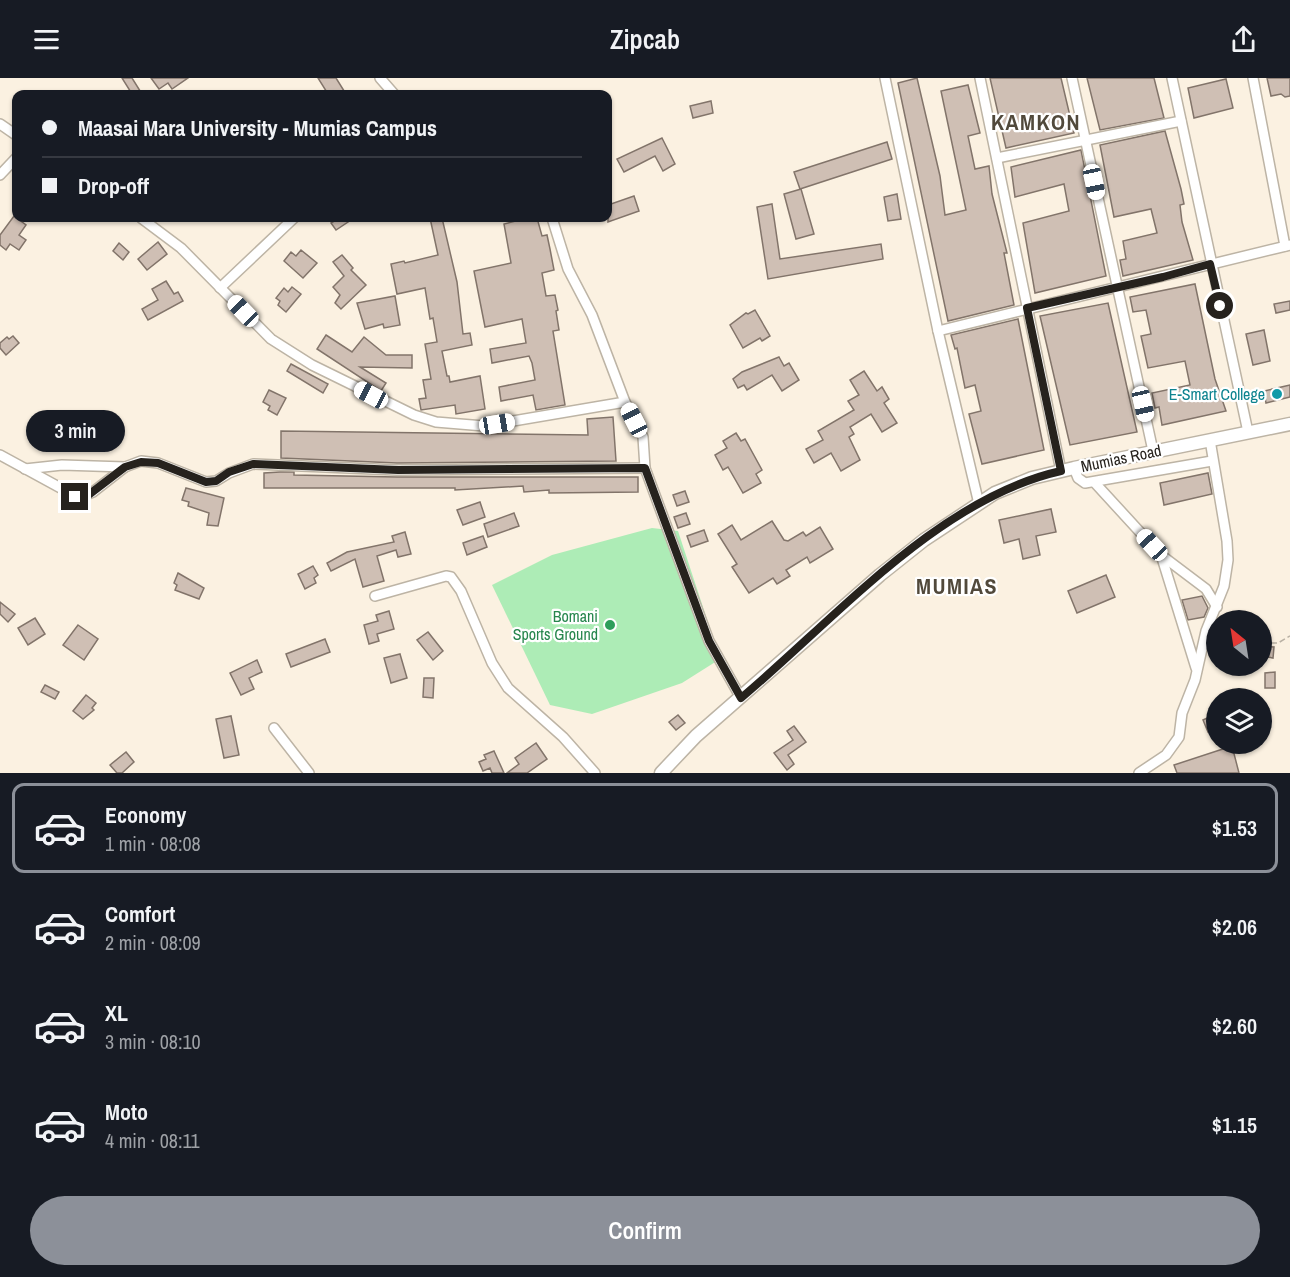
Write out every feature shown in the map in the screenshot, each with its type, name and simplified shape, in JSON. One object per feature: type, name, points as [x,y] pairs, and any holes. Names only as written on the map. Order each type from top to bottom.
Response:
[{"type":"street","points":[[380,78],[390,90]]},
{"type":"street","points":[[885,78],[938,331],[979,504]]},
{"type":"street","points":[[980,78],[1061,471]]},
{"type":"street","points":[[1072,78],[1153,451]]},
{"type":"street","points":[[1172,78],[1210,264],[1248,432]]},
{"type":"street","points":[[938,331],[1288,246],[1253,78]]},
{"type":"street","points":[[997,158],[1181,121]]},
{"type":"street","points":[[0,175],[12,162]]},
{"type":"street","points":[[146,222],[181,248],[271,339],[304,360],[388,404],[436,422],[484,426],[625,402]]},
{"type":"street","points":[[220,288],[290,222]]},
{"type":"street","points":[[553,222],[568,270],[592,315],[625,402],[643,437],[645,468],[709,641],[741,698]]},
{"type":"street","name":"Mumias Road","points":[[661,773],[696,736],[880,575],[924,540],[1016,483],[1074,468],[1290,424]]},
{"type":"street","points":[[1144,772],[1166,755],[1176,743],[1182,713],[1197,670],[1208,624],[1217,607],[1228,560],[1210,440]]},
{"type":"street","points":[[0,455],[79,498],[93,492],[125,467]]},
{"type":"street","points":[[1074,468],[1081,482],[1095,483],[1212,461]]},
{"type":"street","points":[[25,468],[62,465],[125,467],[141,462],[158,463],[206,482],[216,481],[229,472],[253,464],[398,470],[645,468]]},
{"type":"street","points":[[1095,483],[1161,555],[1206,589],[1217,607]]},
{"type":"street","points":[[1161,555],[1197,670]]},
{"type":"street","points":[[375,596],[446,576],[451,577],[461,591],[492,663],[508,688],[562,737],[595,773]]},
{"type":"street","points":[[274,728],[309,773]]},
{"type":"path","points":[[1272,643],[1278,643],[1290,636]]},
{"type":"green space","name":"Bomani Sports Ground","points":[[652,528],[678,531],[720,659],[682,683],[592,714],[550,705],[492,585],[552,555]]},
{"type":"building","points":[[122,78],[132,78],[140,90],[130,90]]},
{"type":"building","points":[[151,78],[188,78],[172,89],[168,83],[159,89]]},
{"type":"building","points":[[318,78],[336,78],[344,90],[326,90]]},
{"type":"building","points":[[917,78],[940,176],[945,215],[966,210],[941,91],[968,85],[980,133],[968,136],[975,169],[989,166],[992,194],[1007,253],[1004,253],[1014,305],[948,321],[898,83]]},
{"type":"building","points":[[990,78],[1061,78],[1074,133],[1006,148]]},
{"type":"building","points":[[1087,78],[1154,78],[1164,118],[1100,130]]},
{"type":"building","points":[[1267,78],[1290,78],[1290,96],[1285,97],[1281,94],[1271,96]]},
{"type":"building","points":[[1226,79],[1233,108],[1194,118],[1188,88]]},
{"type":"building","points":[[711,101],[713,113],[693,118],[690,106]]},
{"type":"building","points":[[1165,131],[1181,189],[1184,204],[1180,205],[1182,222],[1193,260],[1123,276],[1120,260],[1126,259],[1123,241],[1157,233],[1151,209],[1114,217],[1100,145]]},
{"type":"building","points":[[662,138],[675,164],[663,171],[655,156],[624,172],[617,159]]},
{"type":"building","points":[[887,142],[892,159],[800,189],[794,172]]},
{"type":"building","points":[[1081,150],[1106,276],[1035,293],[1023,223],[1069,211],[1064,184],[1015,197],[1011,167]]},
{"type":"building","points":[[801,189],[814,234],[796,239],[784,194]]},
{"type":"building","points":[[897,194],[901,219],[888,221],[884,197]]},
{"type":"building","points":[[634,196],[639,211],[612,221],[612,204]]},
{"type":"building","points":[[772,204],[780,259],[881,244],[883,259],[768,279],[757,207]]},
{"type":"building","points":[[12,219],[12,222],[22,222],[26,225],[19,235],[26,240],[19,250],[10,244],[6,250],[0,245],[0,235]]},
{"type":"building","points":[[333,222],[348,222],[336,230],[331,223]]},
{"type":"building","points":[[431,222],[443,222],[457,282],[463,334],[470,333],[472,345],[442,351],[447,376],[450,382],[480,376],[485,409],[456,414],[455,405],[421,410],[419,399],[426,398],[423,380],[431,379],[425,344],[437,342],[433,318],[430,319],[425,288],[397,294],[391,264],[438,255]]},
{"type":"building","points":[[538,222],[542,236],[547,235],[554,270],[542,273],[546,296],[555,295],[558,310],[556,311],[559,330],[553,331],[565,405],[536,410],[533,395],[501,401],[499,387],[535,380],[529,356],[492,363],[490,349],[526,343],[522,319],[485,327],[474,271],[511,263],[504,224]]},
{"type":"building","points":[[158,242],[167,254],[147,270],[138,259]]},
{"type":"building","points":[[119,243],[129,252],[123,260],[113,251]]},
{"type":"building","points":[[301,250],[317,263],[303,278],[284,261],[291,252],[296,256]]},
{"type":"building","points":[[342,255],[353,268],[351,270],[366,285],[341,309],[335,303],[340,295],[333,287],[344,276],[333,262]]},
{"type":"building","points":[[166,281],[174,294],[178,292],[183,301],[148,320],[142,309],[158,300],[152,289]]},
{"type":"building","points":[[1195,284],[1215,379],[1226,411],[1162,425],[1159,407],[1155,408],[1152,393],[1190,385],[1185,361],[1148,368],[1141,336],[1151,334],[1146,310],[1133,312],[1130,297]]},
{"type":"building","points":[[292,287],[301,294],[286,312],[278,305],[280,301],[276,298],[284,288],[288,292]]},
{"type":"building","points":[[395,296],[400,325],[384,328],[383,324],[365,329],[357,303]]},
{"type":"building","points":[[1290,301],[1290,310],[1276,313],[1274,304]]},
{"type":"building","points":[[1108,303],[1137,432],[1070,445],[1040,316]]},
{"type":"building","points":[[755,310],[770,336],[762,341],[760,338],[743,348],[730,325],[746,313]]},
{"type":"building","points":[[1018,319],[1044,450],[982,464],[969,414],[981,411],[975,385],[965,388],[957,348],[955,349],[951,335]]},
{"type":"building","points":[[1264,330],[1270,361],[1253,365],[1246,334]]},
{"type":"building","points":[[326,335],[352,352],[364,337],[386,355],[412,355],[412,368],[360,367],[386,383],[381,391],[317,349]]},
{"type":"building","points":[[13,336],[19,343],[6,355],[0,348],[0,343],[7,337],[9,339]]},
{"type":"building","points":[[779,357],[784,366],[789,363],[799,380],[782,391],[772,375],[747,390],[744,385],[738,388],[733,379],[742,372]]},
{"type":"building","points":[[291,364],[328,384],[323,393],[287,371]]},
{"type":"building","points":[[864,371],[877,391],[882,387],[889,399],[884,403],[897,423],[882,432],[871,414],[850,427],[854,434],[849,437],[860,460],[841,471],[831,453],[814,463],[806,449],[823,440],[818,431],[854,410],[848,401],[859,395],[850,380]]},
{"type":"building","name":"E-Smart College","points":[[1290,385],[1290,397],[1266,403],[1264,391]]},
{"type":"building","points":[[269,390],[286,398],[277,415],[268,410],[270,406],[263,402]]},
{"type":"building","points":[[613,417],[616,461],[397,463],[281,458],[281,431],[588,435],[587,419]]},
{"type":"building","points":[[736,433],[741,441],[745,439],[762,470],[756,474],[761,483],[743,493],[728,467],[723,470],[715,455],[727,448],[723,441]]},
{"type":"building","points":[[294,472],[294,475],[397,477],[638,477],[638,492],[549,493],[549,490],[524,492],[523,486],[455,490],[455,488],[264,488],[264,473]]},
{"type":"building","points":[[1208,473],[1212,494],[1164,505],[1160,483]]},
{"type":"building","points":[[186,488],[224,498],[218,526],[207,525],[209,513],[188,506],[189,502],[182,500]]},
{"type":"building","points":[[685,491],[689,502],[677,506],[673,495]]},
{"type":"building","points":[[480,502],[485,517],[463,525],[457,510]]},
{"type":"building","points":[[1051,509],[1056,532],[1036,536],[1040,555],[1023,559],[1019,539],[1004,543],[999,520]]},
{"type":"building","points":[[514,513],[519,526],[488,537],[484,524]]},
{"type":"building","points":[[686,513],[690,524],[678,528],[674,517]]},
{"type":"building","points":[[772,521],[784,540],[788,541],[803,532],[806,536],[820,527],[833,549],[810,563],[807,557],[786,570],[790,576],[777,584],[773,578],[749,593],[732,567],[737,564],[718,534],[732,525],[741,540]]},
{"type":"building","points":[[704,530],[708,541],[691,547],[687,536]]},
{"type":"building","points":[[405,532],[411,554],[398,557],[396,550],[377,556],[384,581],[363,587],[355,559],[331,571],[327,563],[347,552],[394,542],[392,536]]},
{"type":"building","points":[[483,536],[487,547],[467,555],[463,543]]},
{"type":"building","points":[[313,566],[318,575],[314,578],[316,583],[305,589],[298,574]]},
{"type":"building","points":[[178,573],[204,588],[199,599],[175,590],[177,585],[174,583]]},
{"type":"building","points":[[1106,575],[1115,597],[1077,613],[1068,591]]},
{"type":"building","points":[[1202,596],[1208,608],[1204,617],[1188,620],[1182,600]]},
{"type":"building","points":[[0,602],[15,614],[8,622],[0,614]]},
{"type":"building","points":[[389,611],[394,629],[377,634],[379,641],[369,644],[364,625],[378,621],[376,615]]},
{"type":"building","points":[[35,618],[45,634],[28,645],[18,628]]},
{"type":"building","points":[[78,625],[98,639],[84,660],[63,645]]},
{"type":"building","points":[[428,632],[443,651],[433,660],[417,640]]},
{"type":"building","points":[[325,639],[330,652],[291,667],[286,654]]},
{"type":"building","points":[[400,654],[407,678],[391,683],[384,658]]},
{"type":"building","points":[[257,660],[262,672],[249,678],[254,689],[241,695],[230,673]]},
{"type":"building","points":[[1272,672],[1275,672],[1275,688],[1265,688],[1265,676],[1272,676]]},
{"type":"building","points":[[424,678],[434,678],[433,698],[423,697]]},
{"type":"building","points":[[45,685],[59,692],[55,699],[41,692]]},
{"type":"building","points":[[86,695],[96,703],[92,708],[94,710],[83,719],[73,711]]},
{"type":"building","points":[[678,715],[685,723],[676,730],[669,722]]},
{"type":"building","points":[[231,716],[239,755],[224,758],[216,719]]},
{"type":"building","points":[[794,726],[806,742],[788,755],[794,764],[787,770],[774,753],[793,740],[787,731]]},
{"type":"building","points":[[536,743],[547,759],[527,773],[507,773],[519,764],[515,758]]},
{"type":"building","points":[[494,751],[504,773],[492,773],[490,768],[483,771],[479,762],[486,759],[484,755]]},
{"type":"building","points":[[126,752],[134,762],[122,773],[117,773],[110,765]]},
{"type":"building","points":[[1208,754],[1234,754],[1239,773],[1177,773],[1174,765]]},
{"type":"place","name":"E-Smart College","points":[[1277,394]]},
{"type":"place","name":"Bomani Sports Ground","points":[[610,625]]},
{"type":"district","name":"KAMKON","points":[[1036,122]]},
{"type":"district","name":"MUMIAS","points":[[957,586]]},
{"type":"route","points":[[75,497],[87,496],[117,472],[141,462],[158,463],[206,482],[216,481],[229,472],[253,464],[398,470],[645,468],[709,641],[741,698],[880,575],[924,540],[995,493],[1016,483],[1061,471],[1027,308],[1210,264],[1220,306]]}]
